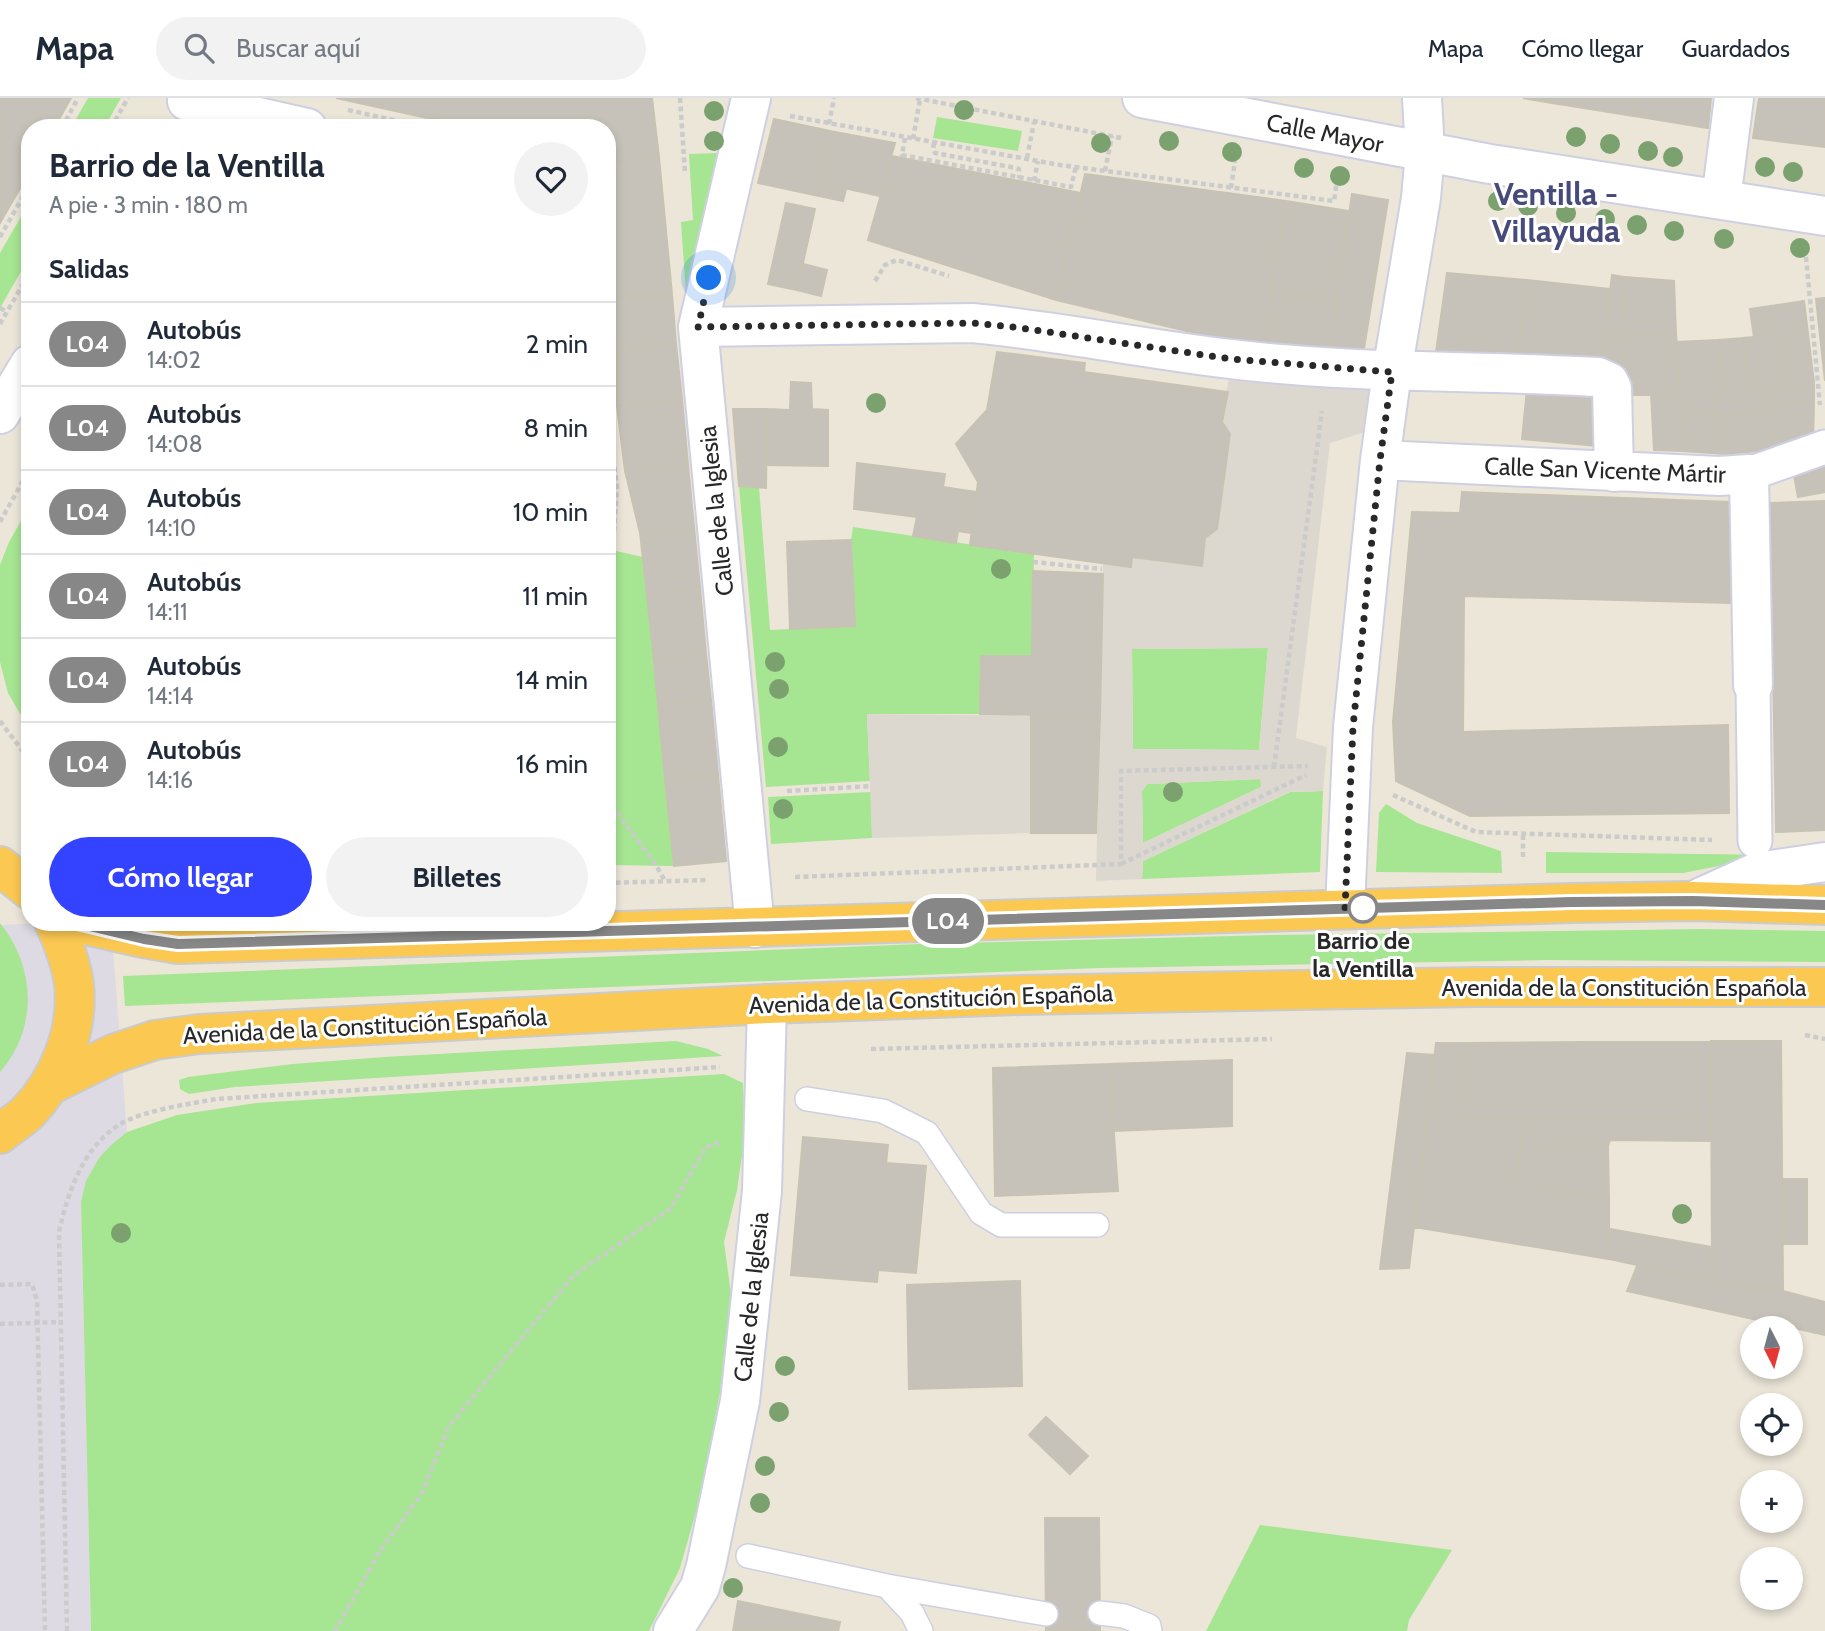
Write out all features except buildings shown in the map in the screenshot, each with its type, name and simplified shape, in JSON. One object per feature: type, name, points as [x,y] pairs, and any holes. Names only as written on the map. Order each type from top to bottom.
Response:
[{"type":"highway","points":[[110,931],[178,944],[1345,908],[1693,901],[1825,905]]},
{"type":"highway","points":[[0,1134],[26,1114],[48,1086],[64,1054],[74,1020],[74,985],[67,951],[58,931]]},
{"type":"highway","name":"Avenida de la Constitución Española","points":[[48,1086],[113,1054],[155,1040],[200,1034],[767,1004],[1021,995],[1825,986]]},
{"type":"street","name":"Calle Mayor","points":[[1142,98],[1426,152],[1721,200],[1815,231]]},
{"type":"street","points":[[1345,908],[1338,765],[1353,727],[1380,460],[1421,198],[1426,152],[1422,98]]},
{"type":"street","points":[[1721,200],[1734,98]]},
{"type":"street","name":"Calle de la Iglesia","points":[[749,103],[698,327],[755,928]]},
{"type":"street","points":[[182,109],[321,117]]},
{"type":"street","points":[[698,327],[972,323],[1231,359],[1392,372],[1584,376],[1604,379],[1612,388],[1614,472]]},
{"type":"street","name":"Calle San Vicente Mártir","points":[[1380,460],[1719,476],[1749,474],[1825,447]]},
{"type":"street","points":[[1749,474],[1755,841]]},
{"type":"street","points":[[1693,901],[1757,872],[1825,862]]},
{"type":"street","name":"Calle de la Iglesia","points":[[699,1631],[700,1587],[740,1401],[762,1191],[767,1004]]},
{"type":"street","name":"Calle de la Iglesia","points":[[673,1631],[700,1587]]},
{"type":"lane","points":[[807,1098],[883,1111],[927,1133],[981,1213],[1001,1225],[1097,1224]]},
{"type":"lane","points":[[748,1556],[887,1586],[1046,1614]]},
{"type":"lane","points":[[887,1586],[912,1613],[921,1631]]},
{"type":"lane","points":[[1100,1613],[1124,1616],[1149,1626],[1150,1631]]},
{"type":"path","points":[[67,119],[78,98]]},
{"type":"path","points":[[116,119],[128,98]]},
{"type":"path","points":[[829,124],[834,98]]},
{"type":"path","points":[[913,139],[920,99]]},
{"type":"path","points":[[749,103],[829,124],[905,138],[1038,161],[1231,188],[1334,201],[1337,181]]},
{"type":"path","points":[[321,117],[341,119]]},
{"type":"path","points":[[1027,159],[1034,121]]},
{"type":"path","points":[[1105,171],[1112,136]]},
{"type":"path","points":[[905,138],[902,155],[1034,181],[1071,187],[1076,166]]},
{"type":"path","points":[[934,143],[935,153],[1016,168],[1019,169],[1019,178]]},
{"type":"path","points":[[1034,181],[1038,161]]},
{"type":"path","points":[[1231,188],[1235,161]]},
{"type":"path","points":[[0,237],[21,200]]},
{"type":"path","points":[[1815,231],[1820,382]]},
{"type":"path","points":[[0,324],[21,287]]},
{"type":"path","points":[[0,308],[4,315]]},
{"type":"path","points":[[1274,767],[1323,401]]},
{"type":"path","points":[[616,479],[616,503]]},
{"type":"path","points":[[0,522],[21,484]]},
{"type":"path","points":[[1033,562],[1102,569]]},
{"type":"path","points":[[0,721],[21,749]]},
{"type":"path","points":[[616,883],[1121,864],[1338,765]]},
{"type":"path","points":[[1121,864],[1121,771],[1378,766],[1376,784],[1389,793],[1476,832],[1755,841]]},
{"type":"path","points":[[744,794],[871,786]]},
{"type":"path","points":[[616,811],[665,881]]},
{"type":"path","points":[[1798,1033],[1825,1040]]},
{"type":"path","points":[[860,1049],[1276,1039]]},
{"type":"path","points":[[67,1631],[59,1232],[65,1206],[91,1149],[122,1123],[168,1108],[257,1094],[766,1065]]},
{"type":"path","points":[[334,1631],[380,1551],[422,1493],[449,1426],[534,1321],[573,1276],[670,1209],[706,1147],[745,1134],[764,1131]]},
{"type":"path","points":[[0,1285],[32,1284],[37,1300],[46,1631]]},
{"type":"path","points":[[0,1324],[60,1322]]},
{"type":"shaded area","points":[[1377,371],[1368,431],[1330,443],[1296,738],[1327,747],[1323,791],[1289,792],[1143,861],[1142,879],[1096,881],[1103,564],[1130,567],[1132,557],[1202,565],[1205,538],[1217,529],[1230,434],[1222,422],[1229,376]],"holes":[[[1268,648],[1259,750],[1133,749],[1132,649]],[[1260,779],[1261,787],[1143,843],[1142,791],[1147,784]]]},
{"type":"shaded area","points":[[867,714],[1031,716],[1031,833],[872,838]]},
{"type":"shaded area","points":[[21,924],[21,931],[112,931],[127,1132],[111,1145],[81,1202],[91,1631],[0,1631],[0,925]]},
{"type":"green space","points":[[88,98],[121,98],[109,119],[76,119]]},
{"type":"green space","points":[[937,117],[1022,131],[1018,151],[933,138]]},
{"type":"green space","points":[[717,153],[686,294],[681,222],[693,220],[689,154]]},
{"type":"green space","points":[[21,217],[21,272],[0,308],[0,253]]},
{"type":"green space","points":[[739,486],[759,487],[770,630],[855,626],[851,540],[853,527],[1034,554],[1032,656],[981,657],[980,714],[867,714],[870,781],[766,787]]},
{"type":"green space","points":[[21,521],[21,715],[8,693],[0,662],[0,565]]},
{"type":"green space","points":[[616,551],[643,557],[674,866],[616,865]]},
{"type":"green space","points":[[1268,648],[1259,750],[1133,749],[1132,649]]},
{"type":"green space","points":[[1261,779],[1261,787],[1143,843],[1142,791],[1147,784]]},
{"type":"green space","points":[[1323,791],[1320,872],[1142,879],[1143,861],[1290,792]]},
{"type":"green space","points":[[871,792],[872,838],[771,844],[768,797]]},
{"type":"green space","points":[[1386,804],[1417,823],[1501,851],[1502,873],[1376,872],[1379,813]]},
{"type":"green space","points":[[1546,852],[1775,855],[1683,873],[1546,873]]},
{"type":"green space","points":[[0,923],[21,959],[28,998],[21,1037],[0,1072]]},
{"type":"green space","points":[[1701,929],[1825,931],[1825,962],[1547,960],[1099,968],[125,1006],[123,976],[920,944],[1276,935]]},
{"type":"green space","points":[[676,1041],[708,1049],[723,1056],[235,1087],[189,1094],[180,1089],[179,1080],[293,1064]]},
{"type":"green space","points":[[724,1074],[743,1083],[745,1134],[737,1190],[724,1242],[731,1294],[720,1392],[702,1491],[680,1568],[649,1631],[91,1631],[81,1202],[86,1181],[99,1158],[111,1145],[127,1132],[177,1115],[256,1103]]},
{"type":"green space","points":[[1260,1525],[1452,1550],[1409,1620],[1407,1631],[1206,1631]]},
{"type":"bus line","name":"L04","points":[[113,931],[178,944],[1571,902],[1693,901],[1825,905]]},
{"type":"place","name":"Barrio de la Ventilla","points":[[1363,908]]},
{"type":"district","name":"Ventilla - Villayuda","points":[[1556,212]]},
{"type":"route","points":[[709,278],[698,327],[972,323],[1231,359],[1392,372],[1380,460],[1352,739],[1345,908],[1363,908]]}]
